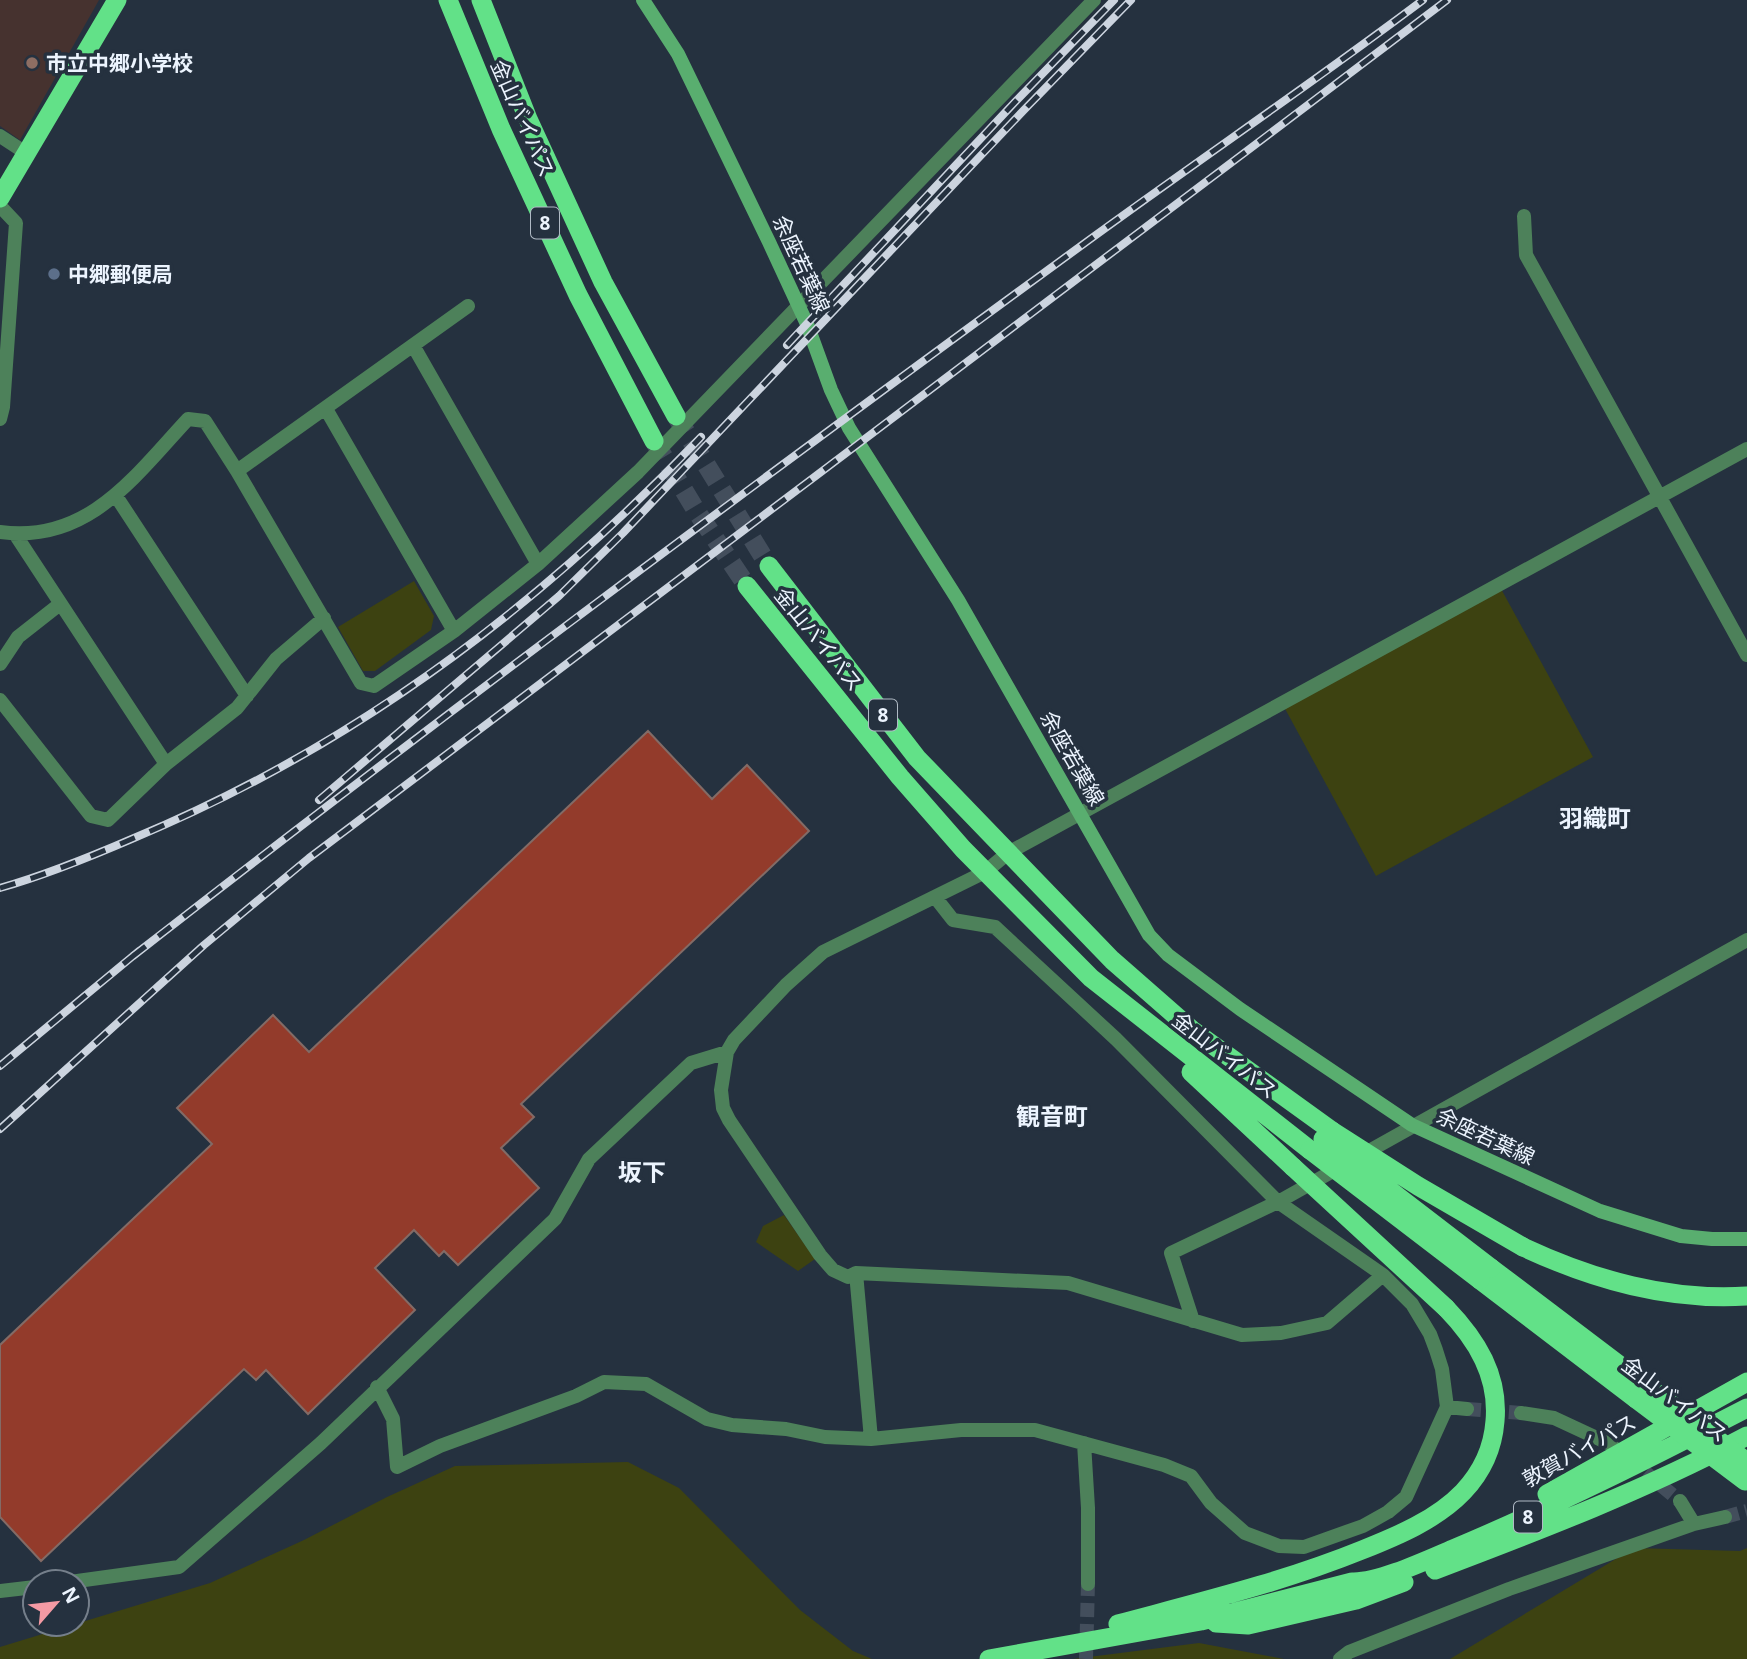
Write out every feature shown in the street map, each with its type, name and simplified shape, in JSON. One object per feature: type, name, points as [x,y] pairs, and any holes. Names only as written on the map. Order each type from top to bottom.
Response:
[{"type":"highway","points":[[0,198],[117,0]]},
{"type":"highway","name":"金山バイパス","points":[[448,0],[501,129],[578,295],[654,441]]},
{"type":"highway","name":"金山バイパス","points":[[481,0],[528,119],[603,282],[676,416]]},
{"type":"highway","name":"金山バイパス","points":[[769,566],[917,758],[1112,960],[1263,1093],[1485,1274],[1746,1475]]},
{"type":"highway","name":"金山バイパス","points":[[747,586],[900,777],[986,872],[1091,978],[1322,1140],[1428,1192],[1523,1247],[1588,1274],[1623,1284],[1694,1296],[1747,1296]]},
{"type":"highway","points":[[997,1657],[1261,1586],[1382,1542],[1410,1529],[1449,1505],[1463,1492],[1485,1461],[1492,1443],[1496,1408],[1490,1374],[1483,1356],[1461,1324],[1091,978]]},
{"type":"highway","name":"敦賀バイパス","points":[[1352,1582],[1361,1575],[1473,1532],[1590,1472],[1747,1382]]},
{"type":"highway","name":"敦賀バイパス","points":[[997,1657],[1201,1621],[1352,1582],[1364,1583],[1502,1529],[1614,1477],[1747,1408]]},
{"type":"highway","points":[[1201,1621],[1248,1625],[1356,1600],[1620,1498],[1689,1467],[1747,1436]]},
{"type":"main road","name":"余座若葉線","points":[[643,0],[678,54],[799,307],[849,428],[958,600],[1149,934],[1168,955],[1240,1009],[1412,1125],[1488,1162],[1612,1215],[1681,1236],[1747,1239]]},
{"type":"street","points":[[8,533],[46,530],[79,521],[116,496],[188,419],[205,421],[324,618],[360,684],[374,686],[454,631],[538,564],[638,471],[1094,0]]},
{"type":"street","points":[[0,136],[26,153]]},
{"type":"street","points":[[0,206],[16,223],[0,419]]},
{"type":"street","points":[[1524,216],[1526,255],[1747,655]]},
{"type":"street","points":[[237,471],[468,306]]},
{"type":"street","points":[[414,346],[538,564]]},
{"type":"street","points":[[326,409],[454,631]]},
{"type":"street","points":[[1383,1275],[1327,1323],[1281,1333],[1241,1335],[1068,1283],[856,1273],[848,1277],[833,1270],[820,1255],[729,1120],[723,1108],[721,1090],[727,1052],[734,1040],[760,1012],[823,951],[986,872],[1008,853],[1747,449]]},
{"type":"street","points":[[116,496],[247,696]]},
{"type":"street","points":[[8,533],[60,604],[166,764]]},
{"type":"street","points":[[0,664],[18,637],[60,604]]},
{"type":"street","points":[[0,700],[91,816],[108,820],[166,764],[237,708],[276,659],[324,618]]},
{"type":"street","points":[[377,1387],[393,1419],[397,1467],[440,1446],[576,1396],[604,1382],[646,1384],[706,1419],[825,1437],[871,1439],[961,1430],[1035,1430],[1164,1465],[1191,1476],[1211,1503],[1245,1533],[1279,1546],[1304,1547],[1363,1526],[1388,1512],[1406,1497],[1447,1407],[1442,1368],[1430,1334],[1412,1304],[1383,1275],[1278,1202],[1116,1039],[995,927],[953,920],[935,897]]},
{"type":"street","points":[[1193,1321],[1171,1253],[1278,1202],[1747,940]]},
{"type":"street","points":[[91,1579],[179,1567],[321,1443],[555,1219],[589,1159],[691,1063],[727,1052]]},
{"type":"street","points":[[856,1273],[871,1439]]},
{"type":"street","points":[[1447,1407],[1466,1409]]},
{"type":"street","points":[[1521,1413],[1554,1418],[1612,1445]]},
{"type":"street","points":[[1084,1443],[1088,1508],[1088,1584]]},
{"type":"street","points":[[1680,1501],[1694,1524]]},
{"type":"street","points":[[1340,1659],[1496,1594],[1694,1524],[1725,1517]]},
{"type":"street","points":[[0,1591],[21,1589]]},
{"type":"shaded area","name":"市立中郷小学校","points":[[0,0],[99,0],[20,140],[0,126]]},
{"type":"green space","points":[[414,581],[434,616],[431,630],[375,671],[363,671],[338,627]]},
{"type":"green space","points":[[1500,587],[1593,757],[1376,876],[1283,705]]},
{"type":"green space","points":[[784,1215],[815,1259],[798,1271],[756,1242],[763,1226]]},
{"type":"green space","points":[[628,1462],[679,1488],[800,1610],[853,1651],[872,1659],[0,1659],[0,1647],[30,1638],[91,1638],[91,1619],[210,1583],[455,1466]]},
{"type":"green space","points":[[1634,1548],[1740,1551],[1747,1548],[1747,1659],[1450,1659]]},
{"type":"green space","points":[[1199,1643],[1284,1659],[1073,1659]]},
{"type":"building","points":[[648,731],[712,799],[747,765],[809,831],[521,1104],[534,1117],[501,1148],[539,1188],[458,1265],[444,1251],[439,1256],[414,1230],[375,1268],[415,1310],[308,1414],[266,1370],[256,1380],[244,1369],[41,1561],[0,1517],[0,1345],[212,1144],[177,1108],[273,1015],[309,1052]]},
{"type":"tunnel","points":[[676,416],[769,566]]},
{"type":"tunnel","points":[[654,441],[697,512],[747,586]]},
{"type":"tunnel","points":[[1467,1409],[1521,1413]]},
{"type":"tunnel","points":[[1629,1459],[1680,1501]]},
{"type":"tunnel","points":[[1725,1517],[1747,1511]]},
{"type":"tunnel","points":[[1086,1659],[1088,1584]]},
{"type":"railway","points":[[787,345],[1114,0]]},
{"type":"railway","points":[[319,800],[559,596],[623,533],[1131,0]]},
{"type":"railway","points":[[133,956],[489,683],[728,505],[1089,240],[1423,0]]},
{"type":"railway","points":[[0,1129],[204,945],[309,858],[1447,0]]},
{"type":"railway","points":[[0,888],[84,859],[214,802],[291,761],[366,716],[508,615],[575,559],[701,437]]},
{"type":"railway","points":[[0,1066],[139,951]]},
{"type":"place","name":"市立中郷小学校","points":[[32,63]]},
{"type":"place","name":"中郷郵便局","points":[[54,274]]},
{"type":"district","name":"羽織町","points":[[1595,817]]},
{"type":"district","name":"観音町","points":[[1052,1115]]},
{"type":"district","name":"坂下","points":[[642,1171]]}]
